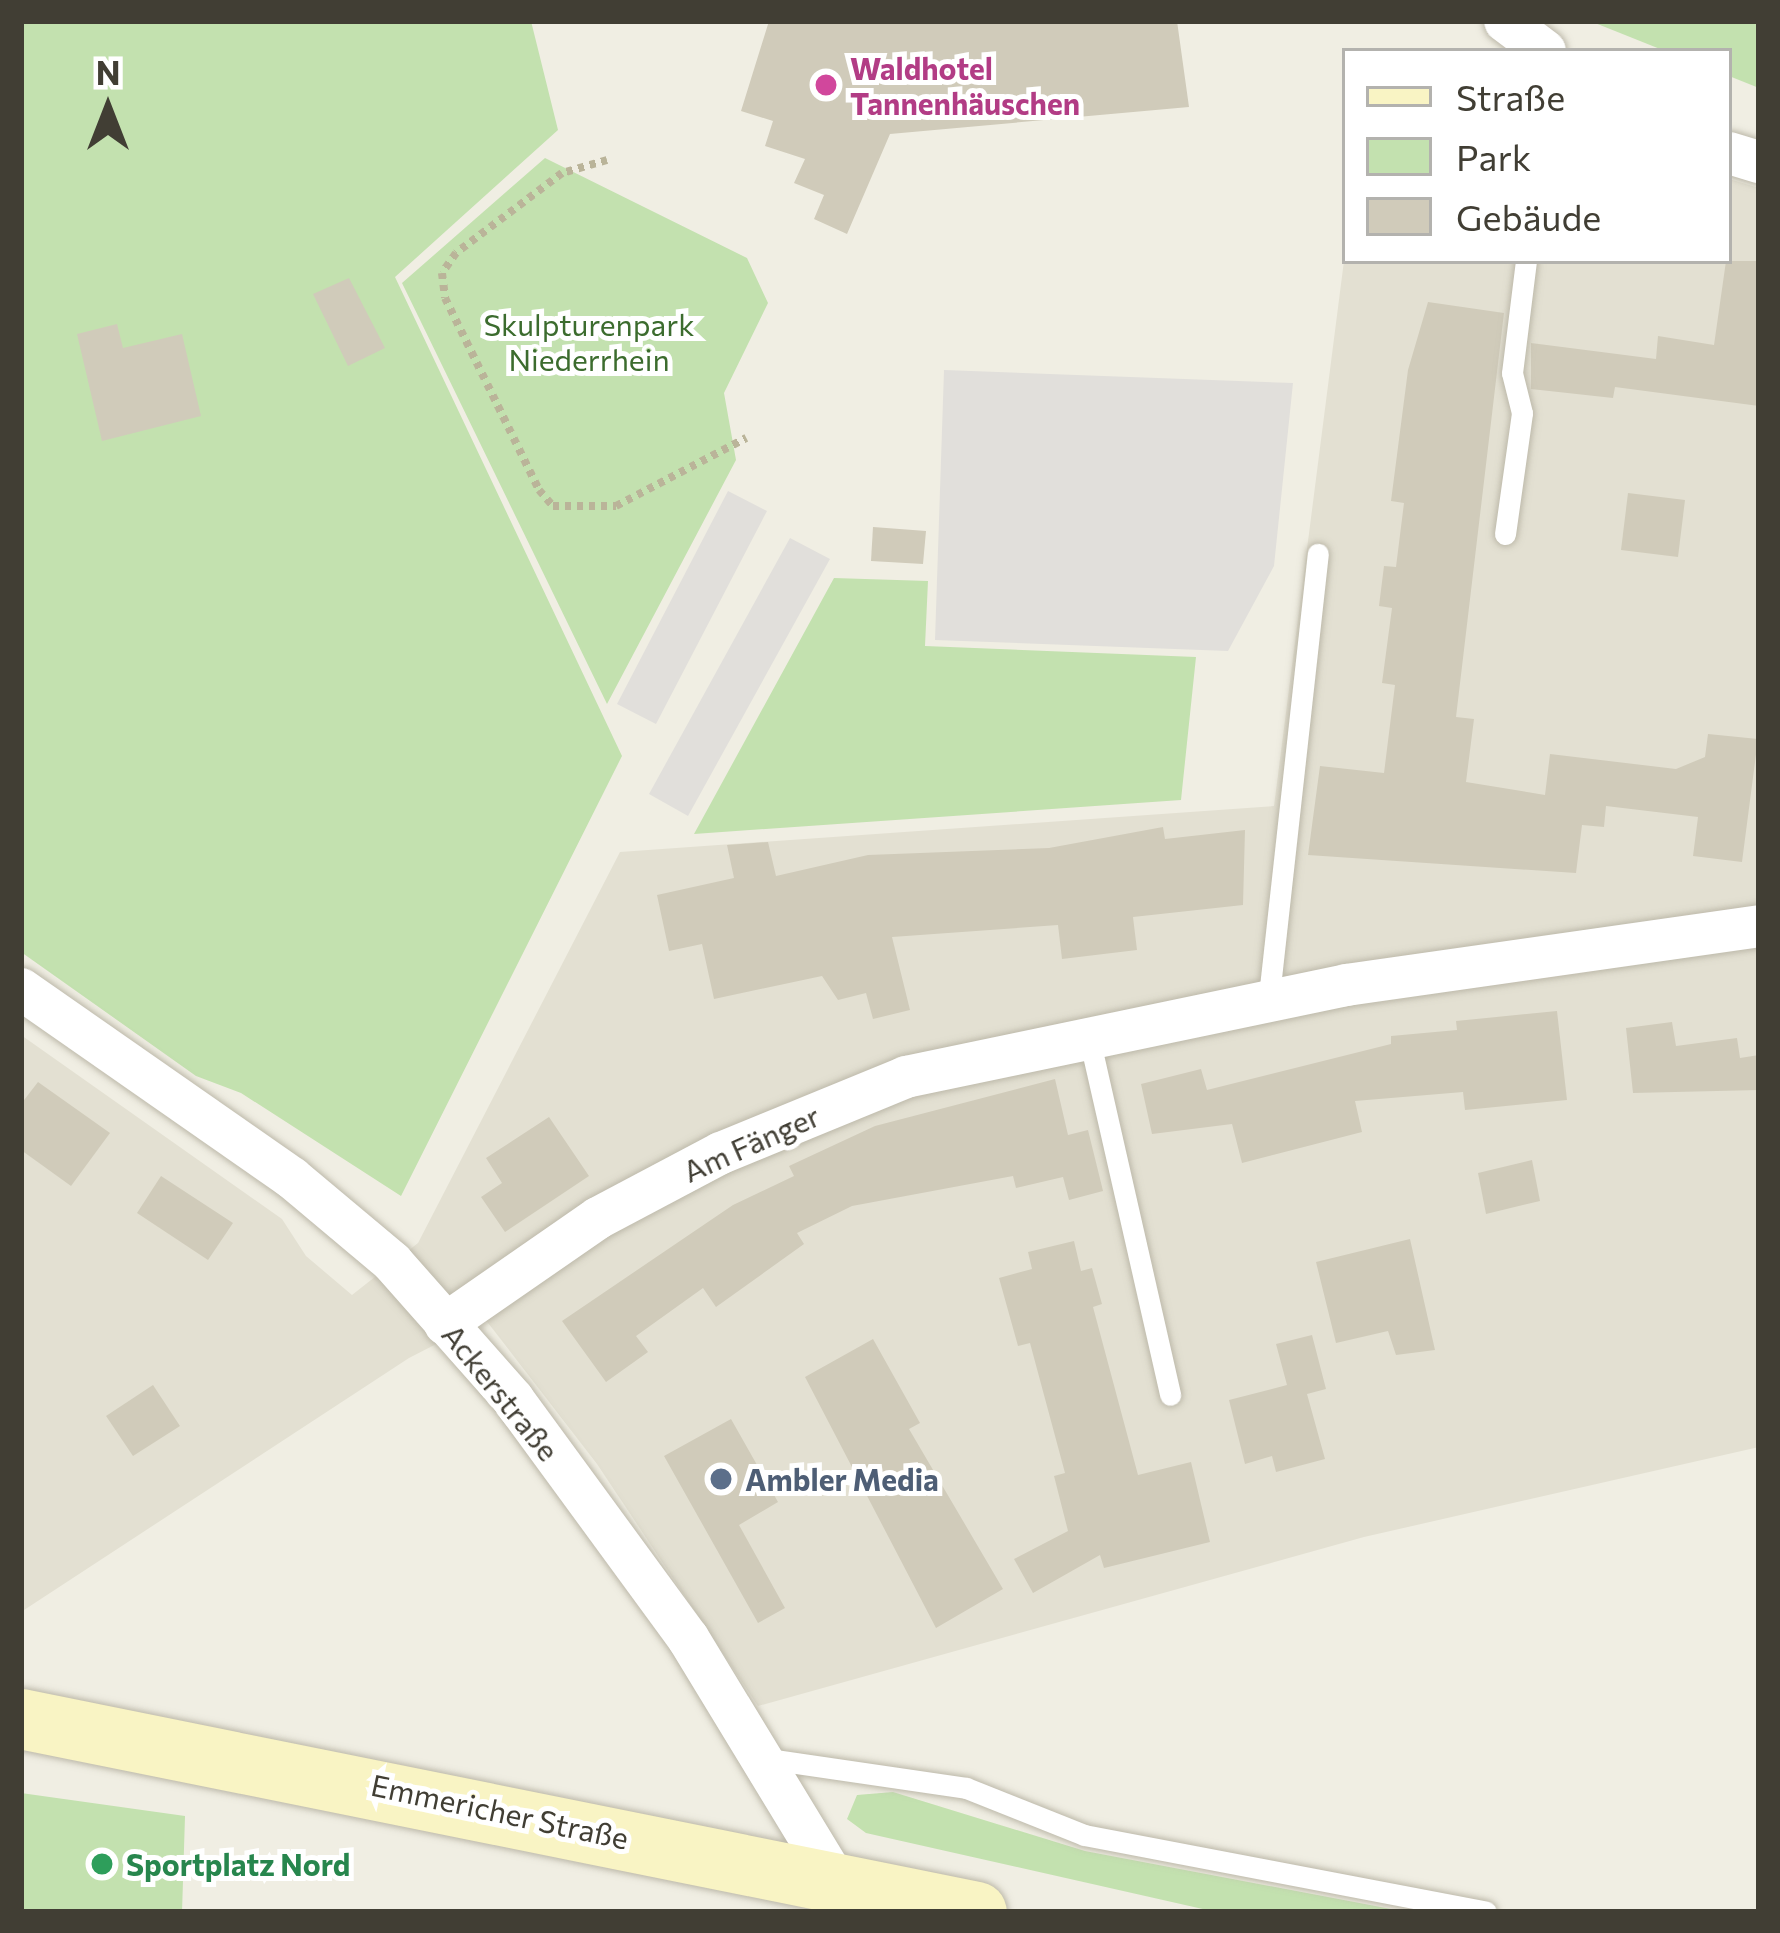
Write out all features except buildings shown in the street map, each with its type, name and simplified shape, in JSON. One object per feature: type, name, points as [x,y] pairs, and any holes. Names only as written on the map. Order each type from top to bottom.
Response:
[{"type":"main road","name":"Emmericher Straße","points":[[21,1719],[846,1898],[977,1912]]},
{"type":"street","points":[[1505,21],[1541,48]]},
{"type":"street","name":"Am Fänger","points":[[446,1324],[598,1218],[721,1153],[906,1077],[1088,1033],[1759,926]]},
{"type":"street","name":"Ackerstraße","points":[[21,989],[292,1178],[392,1262],[513,1399],[688,1638],[846,1898]]},
{"type":"lane","points":[[1505,534],[1522,413],[1511,373],[1526,264]]},
{"type":"lane","points":[[1268,1005],[1318,554]]},
{"type":"lane","points":[[1088,1033],[1170,1395]]},
{"type":"lane","points":[[760,1757],[966,1788],[1084,1834],[1486,1912]]},
{"type":"path","points":[[607,160],[562,173],[456,253],[442,273],[445,298],[539,490],[554,506],[616,506],[746,438]]},
{"type":"shaded area","points":[[1732,180],[1759,188],[1759,1447],[1364,1537],[758,1706],[597,1464],[485,1319],[409,1358],[21,1612],[21,1035],[282,1219],[306,1256],[352,1295],[418,1243],[620,852],[1274,806],[1344,264],[1732,264]]},
{"type":"shaded area","points":[[944,370],[1293,383],[1274,566],[1228,651],[935,640]]},
{"type":"shaded area","points":[[728,491],[767,511],[656,724],[617,704]]},
{"type":"shaded area","points":[[790,538],[830,559],[688,816],[649,794]]},
{"type":"green space","points":[[21,21],[531,21],[558,130],[395,277],[622,756],[401,1196],[241,1093],[196,1076],[21,952]]},
{"type":"green space","points":[[1590,21],[1759,21],[1759,88],[1732,77],[1732,48],[1658,48]]},
{"type":"green space","name":"Skulpturenpark Niederrhein","points":[[545,158],[747,258],[768,303],[724,393],[736,460],[607,704],[402,283]]},
{"type":"green space","points":[[834,578],[928,581],[925,646],[1196,657],[1181,800],[694,834]]},
{"type":"green space","points":[[893,1792],[1085,1851],[1407,1912],[1216,1912],[866,1833],[847,1819],[857,1795]]},
{"type":"green space","name":"Sportplatz Nord","points":[[21,1793],[185,1816],[182,1912],[21,1912]]},
{"type":"place","name":"Waldhotel Tannenhäuschen","points":[[826,85]]},
{"type":"place","name":"Ambler Media","points":[[721,1479]]},
{"type":"place","name":"Sportplatz Nord","points":[[102,1864]]}]
